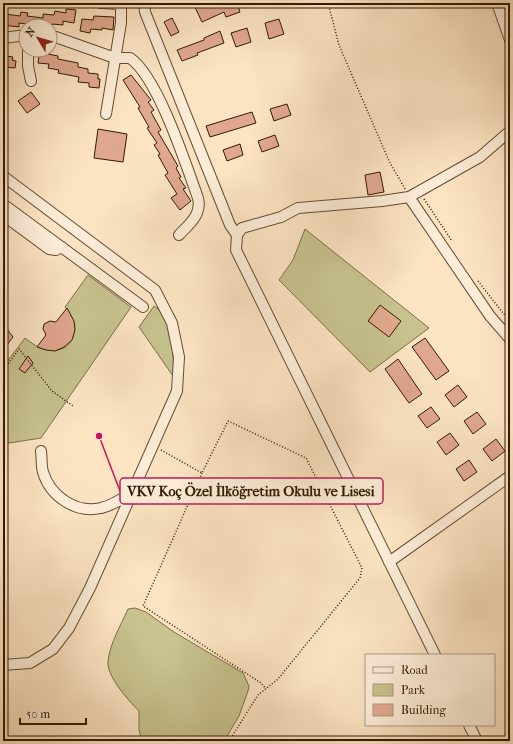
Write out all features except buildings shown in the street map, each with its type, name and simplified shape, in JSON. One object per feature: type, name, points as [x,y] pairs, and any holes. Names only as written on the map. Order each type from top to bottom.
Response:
[{"type":"street","points":[[101,3],[121,4],[121,23],[106,114]]},
{"type":"street","points":[[144,3],[145,12],[230,225],[237,235]]},
{"type":"street","points":[[498,3],[510,40]]},
{"type":"street","points":[[3,38],[18,36]]},
{"type":"street","points":[[58,38],[115,58],[130,58],[148,79],[164,108],[198,198],[199,208],[196,217],[178,235]]},
{"type":"street","points":[[28,58],[31,81]]},
{"type":"street","points":[[435,654],[236,250],[237,235],[242,228],[281,217],[298,208],[382,202],[409,197],[480,157],[510,132]]},
{"type":"street","points":[[3,176],[138,276],[154,290],[172,323],[179,357],[176,391],[90,588],[69,628],[53,649],[30,663],[3,664]]},
{"type":"street","points":[[409,197],[490,316],[510,339]]},
{"type":"street","points":[[3,204],[142,307]]},
{"type":"street","points":[[3,215],[49,249],[62,247]]},
{"type":"street","points":[[41,451],[42,472],[50,488],[59,498],[70,504],[82,508],[101,508],[131,493]]},
{"type":"street","points":[[389,562],[510,476]]},
{"type":"street","points":[[470,726],[477,741]]},
{"type":"path","points":[[328,3],[339,45],[389,161],[409,197]]},
{"type":"path","points":[[419,191],[452,242]]},
{"type":"path","points":[[478,280],[510,322]]},
{"type":"path","points":[[3,371],[19,349],[52,391],[73,406]]},
{"type":"path","points":[[229,741],[258,695],[266,689],[278,679],[360,578],[362,568],[306,458],[228,421],[202,472],[143,606],[261,683],[266,689]]},
{"type":"path","points":[[153,446],[202,472]]},
{"type":"green space","points":[[305,229],[429,328],[370,372],[279,280],[293,260]]},
{"type":"green space","points":[[88,275],[131,307],[41,438],[3,444],[3,367],[25,338],[33,344],[48,350],[65,348],[70,343],[74,330],[73,322],[65,307]]},
{"type":"green space","points":[[154,306],[160,311],[164,318],[171,338],[173,376],[139,327]]},
{"type":"green space","points":[[135,608],[146,612],[174,632],[243,673],[249,686],[248,691],[239,716],[224,741],[142,741],[139,730],[139,711],[124,695],[114,681],[108,667],[109,654],[113,641],[128,609]]},
{"type":"place","name":"VKV Koç Özel İlköğretim Okulu ve Lisesi","points":[[99,436]]}]
